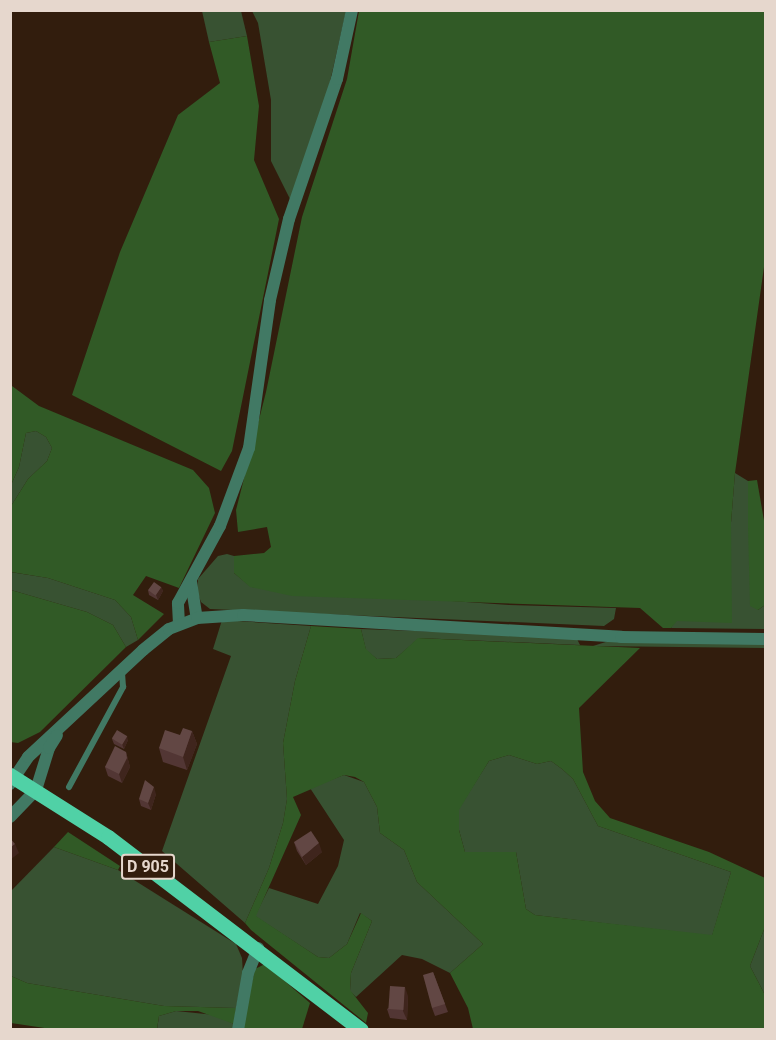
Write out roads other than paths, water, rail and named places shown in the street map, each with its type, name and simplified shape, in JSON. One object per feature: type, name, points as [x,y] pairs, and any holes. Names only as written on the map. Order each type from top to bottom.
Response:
[{"type":"main road","name":"D 905","points":[[11,778],[36,790],[108,837],[258,948],[362,1029]]},
{"type":"street","points":[[179,624],[178,603],[220,526],[249,448],[270,300],[289,219],[337,79],[352,10]]},
{"type":"street","points":[[191,582],[197,618]]},
{"type":"street","points":[[11,778],[122,670],[179,624],[197,618],[226,615],[621,637],[765,639]]},
{"type":"street","points":[[10,817],[36,790],[49,748],[61,728]]},
{"type":"street","points":[[238,1029],[248,973],[258,948]]},
{"type":"lane","points":[[69,787],[123,687],[122,670]]}]
